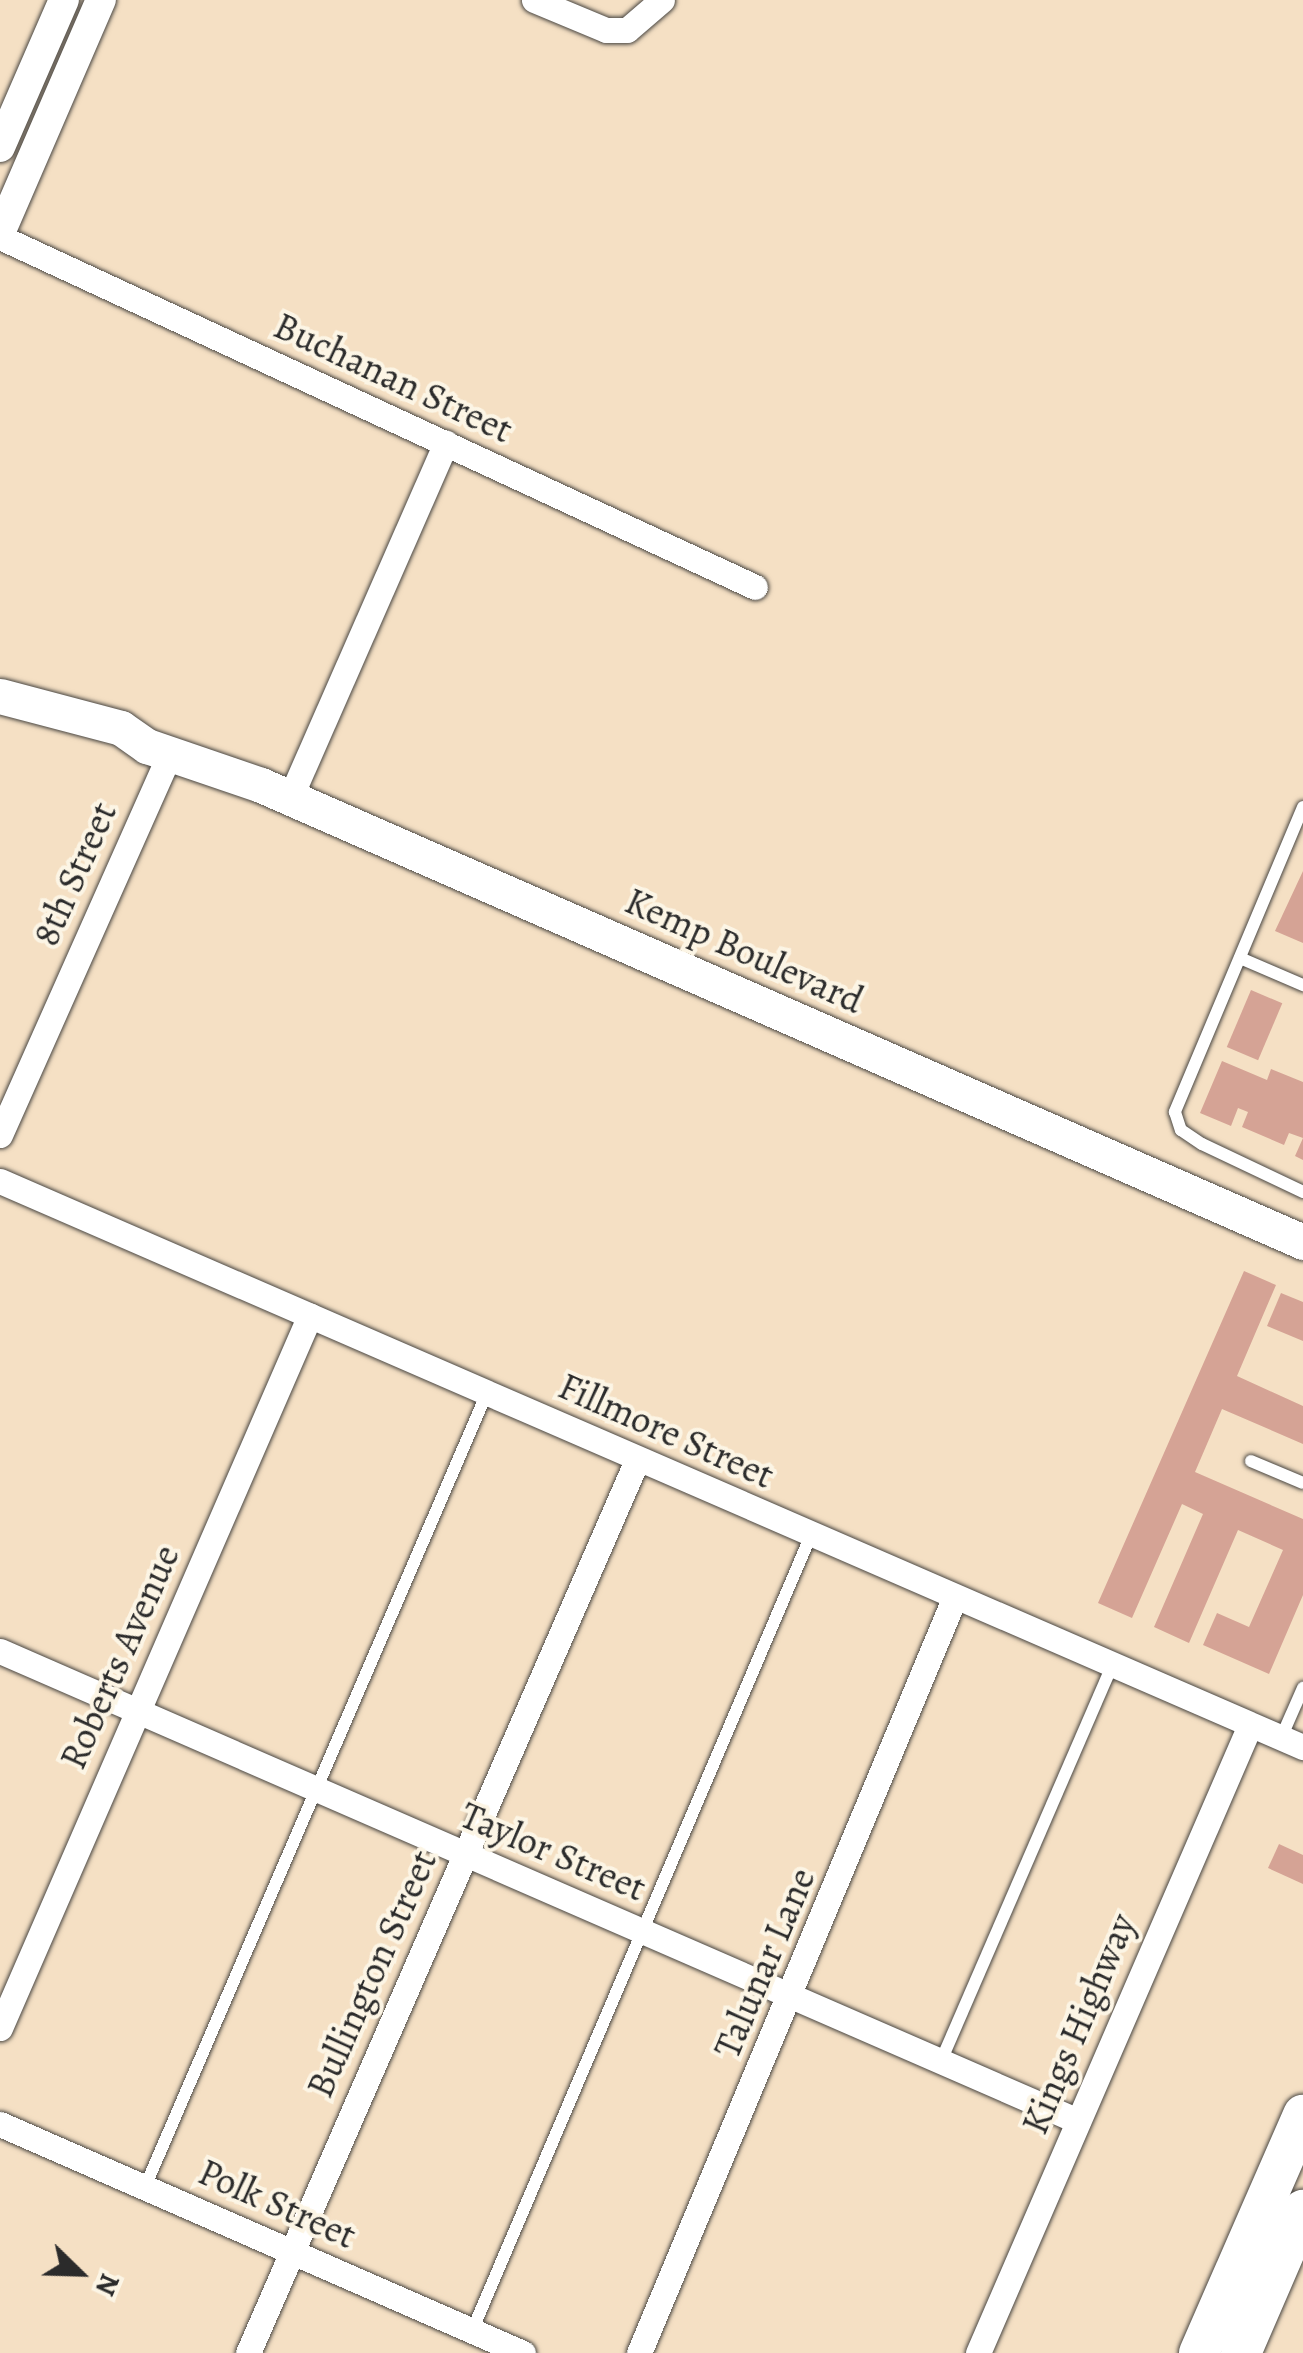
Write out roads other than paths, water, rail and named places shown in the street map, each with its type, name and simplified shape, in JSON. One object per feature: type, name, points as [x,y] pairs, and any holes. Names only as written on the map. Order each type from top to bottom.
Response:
[{"type":"main road","name":"Kemp Boulevard","points":[[0,696],[122,728],[158,750],[290,798],[1303,1242]]},
{"type":"main road","name":"Kemp Boulevard","points":[[0,722],[110,746],[158,750]]},
{"type":"main road","points":[[1241,2353],[1290,2208],[1303,2115]]},
{"type":"main road","points":[[1199,2353],[1290,2208]]},
{"type":"street","points":[[0,146],[64,0]]},
{"type":"street","points":[[0,234],[101,0]]},
{"type":"street","points":[[534,0],[606,30],[627,30],[662,0]]},
{"type":"street","name":"Buchanan Street","points":[[0,234],[755,588]]},
{"type":"street","points":[[290,798],[446,443]]},
{"type":"street","name":"8th Street","points":[[0,1135],[158,750]]},
{"type":"street","name":"Fillmore Street","points":[[0,1181],[954,1599],[1292,1742]]},
{"type":"street","name":"Roberts Avenue","points":[[0,2028],[310,1316]]},
{"type":"street","name":"Bullington Street","points":[[248,2353],[637,1460]]},
{"type":"street","name":"Talunar Lane","points":[[639,2353],[793,1996],[954,1599]]},
{"type":"street","name":"Taylor Street","points":[[0,1651],[1078,2121]]},
{"type":"street","name":"Kings Highway","points":[[978,2353],[1250,1725]]},
{"type":"street","name":"Polk Street","points":[[0,2124],[523,2353]]},
{"type":"lane","points":[[1303,807],[1175,1112],[1181,1130],[1202,1144],[1303,1192]]},
{"type":"lane","points":[[1240,958],[1303,985]]},
{"type":"lane","points":[[145,2187],[487,1393]]},
{"type":"lane","points":[[1251,1461],[1303,1483]]},
{"type":"lane","points":[[472,2330],[810,1534]]},
{"type":"lane","points":[[941,2061],[1112,1666]]},
{"type":"lane","points":[[1292,1742],[1303,1688]]}]
